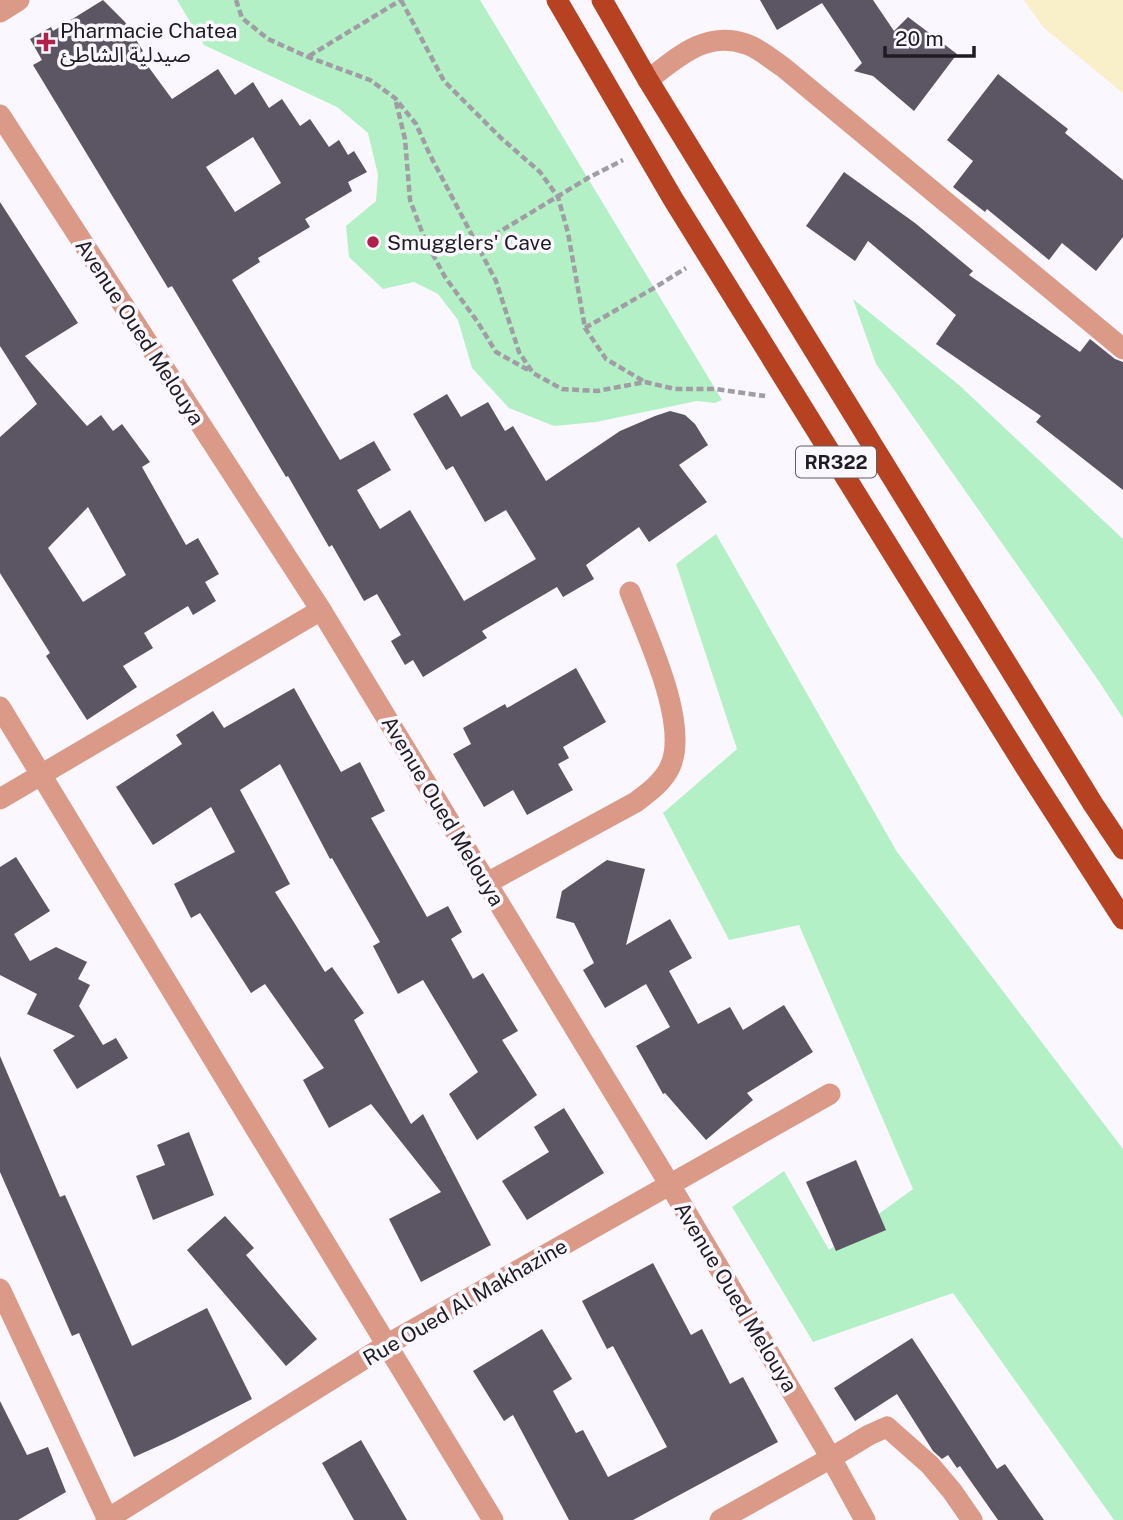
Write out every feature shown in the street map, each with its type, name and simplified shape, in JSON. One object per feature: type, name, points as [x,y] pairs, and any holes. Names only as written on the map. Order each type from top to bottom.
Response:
[{"type":"main road","name":"RR322","points":[[557,0],[707,254],[1026,768],[1123,919]]},
{"type":"main road","name":"RR322","points":[[602,0],[648,80],[1123,849]]},
{"type":"street","points":[[0,12],[19,0]]},
{"type":"street","points":[[648,80],[682,54],[706,42],[726,39],[748,44],[783,67],[1123,349]]},
{"type":"street","name":"Avenue Oued Melouya","points":[[0,115],[321,610],[670,1185],[865,1520]]},
{"type":"street","points":[[486,883],[636,802],[656,786],[670,767],[676,741],[673,714],[661,672],[630,592]]},
{"type":"street","points":[[0,799],[321,610]]},
{"type":"street","points":[[0,707],[494,1520]]},
{"type":"street","name":"Rue Oued Al Makhazine","points":[[107,1520],[388,1344],[830,1094]]},
{"type":"street","points":[[0,1289],[107,1520]]},
{"type":"street","points":[[720,1520],[887,1427],[930,1465],[972,1520]]},
{"type":"path","points":[[236,0],[242,18],[268,39],[370,80],[395,98],[416,124],[496,281],[519,352],[533,373]]},
{"type":"path","points":[[308,57],[401,0],[444,81],[501,138],[540,172],[558,197],[568,233],[585,328],[606,359],[645,382],[675,389],[715,389],[797,400]]},
{"type":"path","points":[[395,98],[405,139],[410,200],[425,240],[445,277],[496,352],[562,389],[597,391],[645,382]]},
{"type":"path","points":[[476,246],[588,178],[644,149]]},
{"type":"path","points":[[585,328],[707,254]]},
{"type":"green space","points":[[177,0],[480,0],[722,400],[715,403],[697,401],[596,422],[554,426],[509,408],[472,368],[458,320],[438,294],[414,282],[383,289],[349,257],[346,226],[376,201],[378,175],[368,133],[337,107],[204,45]]},
{"type":"green space","points":[[853,299],[959,385],[1123,539],[1123,718],[876,364]]},
{"type":"green space","points":[[716,534],[897,852],[1123,1149],[1123,1520],[1114,1520],[953,1293],[813,1342],[732,1207],[784,1171],[829,1250],[913,1189],[799,925],[729,940],[663,813],[737,749],[676,564]]},
{"type":"sand","points":[[1024,0],[1123,0],[1123,93],[1044,28]]},
{"type":"building","points":[[103,0],[125,22],[143,51],[139,54],[172,99],[218,69],[235,95],[253,82],[269,108],[282,99],[300,126],[310,119],[329,147],[339,140],[348,155],[354,151],[367,172],[348,182],[352,191],[305,219],[310,227],[258,258],[260,262],[232,280],[340,460],[374,441],[391,470],[357,490],[380,529],[410,510],[464,601],[536,559],[506,510],[485,522],[453,466],[446,470],[413,414],[447,394],[461,417],[488,402],[505,431],[513,426],[546,481],[620,431],[670,411],[685,415],[695,424],[708,445],[679,465],[707,502],[649,542],[639,527],[586,565],[594,579],[563,597],[557,587],[482,631],[487,638],[423,677],[413,660],[405,665],[391,641],[401,635],[377,594],[364,601],[172,286],[168,288],[33,65],[42,60],[30,39],[51,27],[53,31]],"holes":[[[253,137],[281,183],[235,212],[206,167]]]},
{"type":"building","points":[[760,0],[873,0],[894,31],[908,17],[957,54],[914,111],[873,76],[854,71],[862,63],[822,3],[777,30]]},
{"type":"building","points":[[998,74],[1068,129],[1065,133],[1123,180],[1123,237],[1096,271],[1062,243],[1049,260],[987,209],[985,212],[953,187],[973,161],[947,140]]},
{"type":"building","points":[[844,172],[915,223],[973,271],[969,275],[1080,352],[1090,339],[1115,359],[1123,362],[1123,490],[1036,422],[1041,416],[936,344],[956,315],[868,241],[855,261],[806,226]]},
{"type":"building","points":[[0,202],[78,323],[25,356],[87,426],[101,415],[113,431],[122,424],[150,462],[142,467],[186,545],[198,538],[219,574],[205,582],[216,601],[193,615],[188,606],[144,633],[153,648],[123,666],[137,687],[87,720],[46,656],[50,653],[0,573],[0,437],[37,404],[0,346]],"holes":[[[88,507],[126,575],[83,602],[48,548]]]},
{"type":"building","points":[[576,668],[606,722],[563,747],[569,758],[558,764],[573,790],[527,815],[513,790],[484,807],[453,754],[471,744],[463,728],[505,704],[507,708]]},
{"type":"building","points":[[294,688],[341,772],[360,762],[385,811],[371,818],[427,917],[448,906],[462,932],[451,939],[473,979],[483,973],[518,1031],[502,1040],[537,1095],[477,1140],[449,1094],[478,1072],[423,980],[398,994],[373,946],[380,942],[332,858],[330,859],[280,764],[240,790],[290,884],[275,892],[325,972],[332,967],[364,1013],[354,1020],[411,1124],[423,1114],[491,1245],[421,1282],[389,1219],[441,1192],[371,1104],[329,1128],[303,1080],[324,1068],[265,984],[251,993],[200,913],[191,918],[174,884],[235,852],[211,807],[153,845],[116,787],[182,744],[176,735],[213,711],[224,728]]},
{"type":"building","points":[[16,857],[50,911],[14,934],[30,961],[56,947],[87,962],[78,979],[90,985],[79,1006],[103,1045],[116,1038],[128,1058],[77,1089],[53,1050],[75,1036],[27,1014],[37,994],[0,975],[0,867]]},
{"type":"building","points":[[607,860],[645,869],[626,945],[670,919],[692,958],[669,971],[698,1024],[730,1007],[743,1030],[784,1005],[813,1052],[747,1093],[753,1100],[706,1140],[665,1093],[663,1094],[636,1046],[670,1027],[646,984],[605,1008],[583,970],[594,963],[574,923],[556,918],[562,891]]},
{"type":"building","points":[[0,1056],[60,1197],[65,1195],[132,1346],[207,1308],[252,1399],[134,1457],[79,1333],[72,1336],[0,1172]]},
{"type":"building","points":[[564,1108],[604,1173],[527,1220],[502,1181],[549,1152],[534,1127]]},
{"type":"building","points":[[189,1132],[214,1195],[153,1220],[136,1176],[165,1165],[157,1145]]},
{"type":"building","points":[[856,1160],[886,1230],[836,1251],[806,1182]]},
{"type":"building","points":[[225,1216],[254,1248],[246,1255],[317,1339],[286,1366],[187,1250]]},
{"type":"building","points":[[653,1263],[691,1335],[702,1329],[730,1384],[743,1377],[778,1442],[633,1520],[569,1520],[513,1415],[504,1421],[473,1371],[542,1329],[572,1379],[553,1391],[576,1433],[583,1430],[608,1477],[667,1447],[613,1346],[607,1349],[582,1301]]},
{"type":"building","points":[[912,1338],[997,1469],[1005,1464],[1044,1520],[998,1520],[960,1466],[957,1468],[948,1455],[942,1459],[933,1451],[897,1394],[855,1421],[834,1388]]},
{"type":"building","points":[[0,1401],[27,1455],[48,1447],[66,1492],[18,1520],[0,1520]]},
{"type":"building","points":[[361,1440],[407,1520],[354,1520],[322,1463]]},
{"type":"place","name":"Pharmacie Chatea صيدلية الشاطئ","points":[[46,42]]},
{"type":"place","name":"Smugglers' Cave","points":[[373,242]]}]
